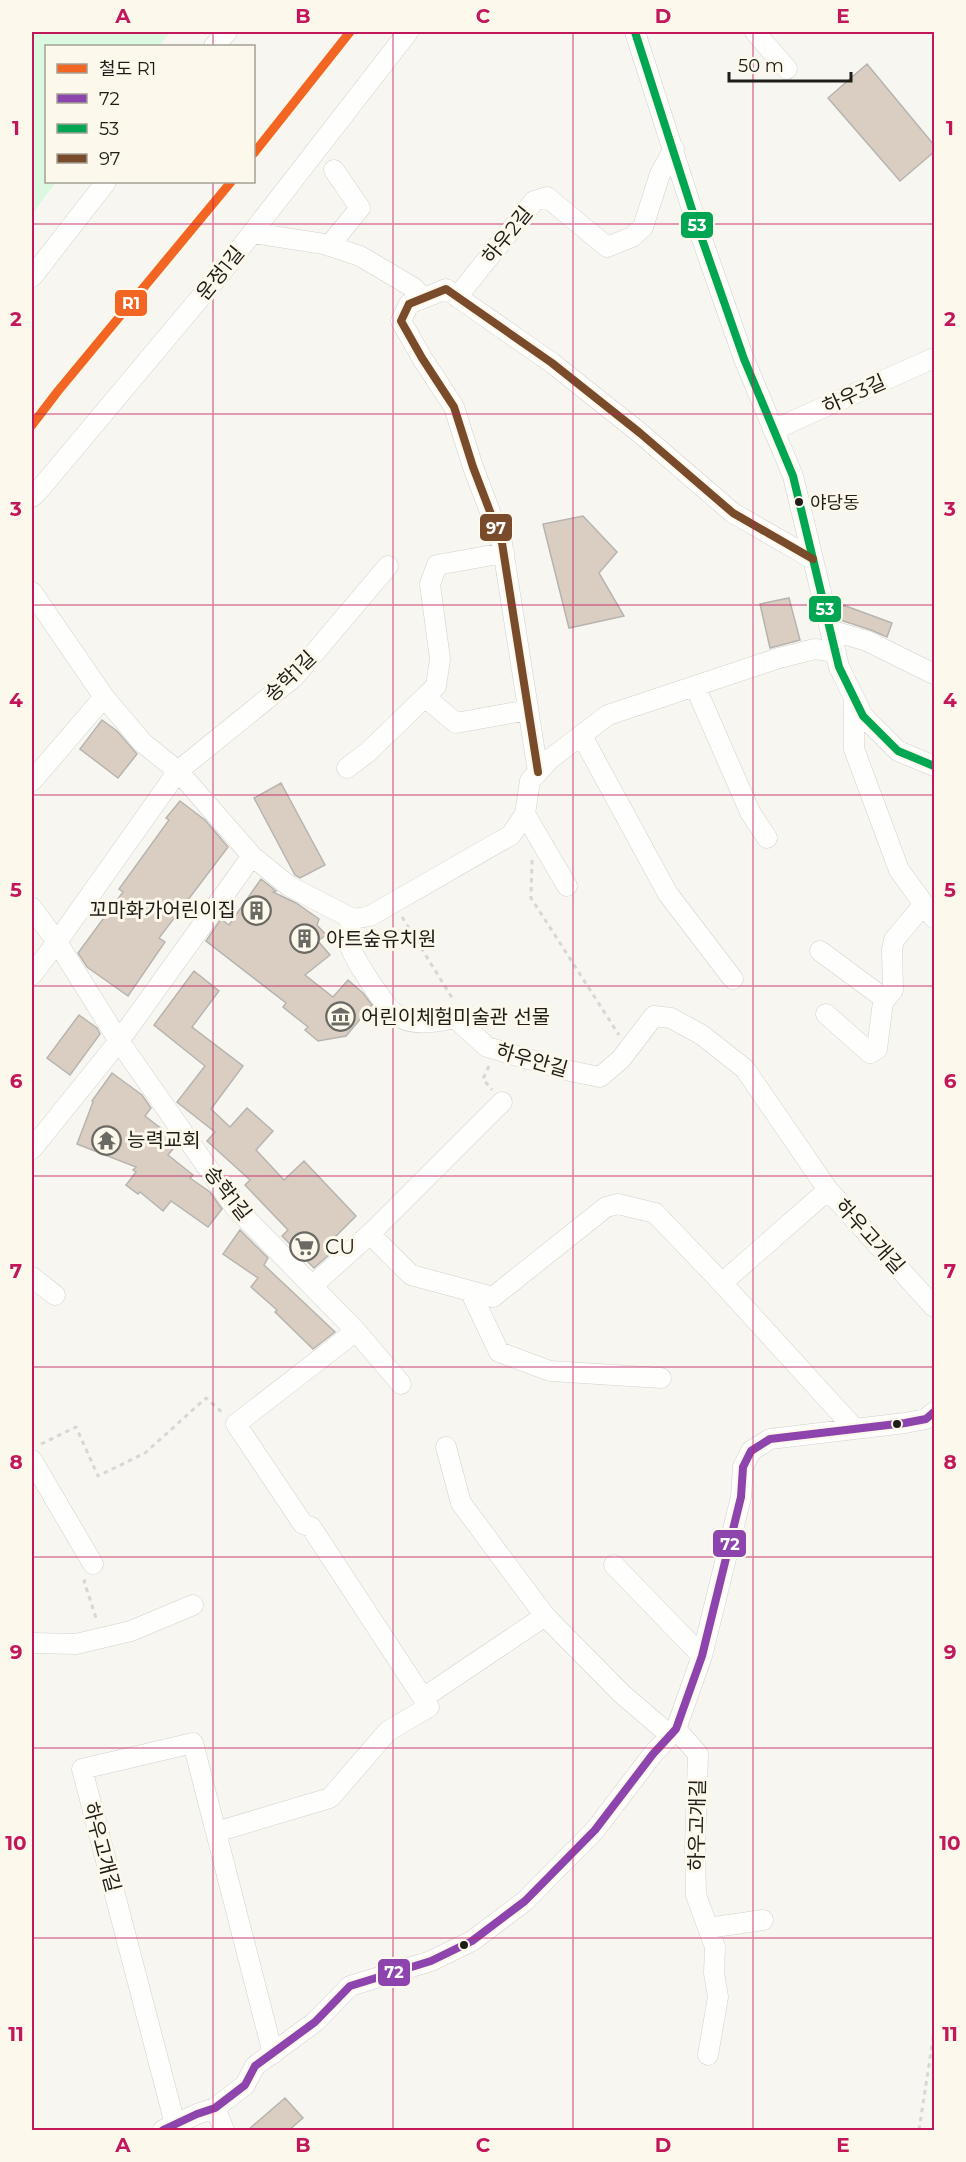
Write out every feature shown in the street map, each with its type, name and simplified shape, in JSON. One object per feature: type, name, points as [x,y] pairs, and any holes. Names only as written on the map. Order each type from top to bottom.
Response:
[{"type":"street","points":[[215,45],[227,32]]},
{"type":"street","name":"운정1길","points":[[36,493],[221,273],[408,32]]},
{"type":"street","points":[[635,32],[696,222],[744,359],[793,476],[839,667],[863,716],[898,751],[934,766]]},
{"type":"street","points":[[756,32],[787,69]]},
{"type":"street","name":"하우2길","points":[[457,297],[534,201],[547,197],[607,247],[632,237],[643,227],[660,174],[674,149]]},
{"type":"street","points":[[329,246],[360,208],[334,170]]},
{"type":"street","points":[[32,277],[105,183]]},
{"type":"street","points":[[253,233],[329,246],[360,256],[414,288],[422,298]]},
{"type":"street","points":[[538,772],[502,543],[473,467],[454,407],[401,321],[409,304],[446,289],[561,370],[640,433],[733,513],[813,559]]},
{"type":"street","name":"하우3길","points":[[773,430],[934,358]]},
{"type":"street","points":[[347,768],[368,752],[436,686],[440,659],[430,584],[436,565],[504,553]]},
{"type":"street","name":"송학1길","points":[[32,975],[178,771],[294,677],[388,566]]},
{"type":"street","points":[[32,592],[104,697],[143,743],[178,771],[252,856],[289,886],[352,919],[370,916],[511,835],[525,814],[530,781],[550,759],[608,715],[779,658],[815,650],[836,652]]},
{"type":"street","points":[[830,630],[867,641],[934,674]]},
{"type":"street","points":[[695,686],[750,812],[767,838]]},
{"type":"street","points":[[32,781],[104,697]]},
{"type":"street","points":[[826,1014],[870,1053],[877,1049],[883,1002],[893,990],[892,949],[894,940],[929,911],[898,870],[854,749],[854,697]]},
{"type":"street","points":[[425,698],[456,723],[528,710]]},
{"type":"street","points":[[582,736],[668,894],[733,979]]},
{"type":"street","points":[[525,814],[567,886]]},
{"type":"street","points":[[32,1149],[119,1041],[252,856]]},
{"type":"street","name":"송학1길","points":[[32,908],[57,942],[119,1041],[235,1207],[356,1330],[401,1384]]},
{"type":"street","points":[[352,919],[348,939],[357,961],[397,1015],[411,1021],[441,1021],[455,1018]]},
{"type":"street","points":[[820,951],[885,999]]},
{"type":"street","name":"하우안길","points":[[455,1018],[487,1047],[570,1071],[600,1077],[621,1059],[654,1016],[671,1018],[702,1035],[745,1069],[828,1190]]},
{"type":"street","points":[[312,1286],[370,1234],[502,1102]]},
{"type":"street","name":"하우고개길","points":[[722,1283],[828,1190],[934,1307]]},
{"type":"street","points":[[370,1234],[411,1275],[493,1297],[606,1208],[618,1204],[655,1213],[855,1429]]},
{"type":"street","points":[[32,1277],[55,1295]]},
{"type":"street","points":[[470,1291],[499,1352],[550,1371],[661,1378]]},
{"type":"street","points":[[216,1832],[330,1798],[388,1731],[429,1707],[311,1527],[303,1524],[236,1424],[356,1330]]},
{"type":"street","name":"하우고개길","points":[[273,2054],[194,1743],[82,1769],[169,2127],[215,2108],[244,2085],[255,2066],[273,2054],[315,2022],[350,1986],[430,1960],[472,1941],[525,1901],[595,1830],[653,1754],[673,1733],[702,1656],[741,1497],[743,1467],[751,1451],[770,1439],[933,1418]]},
{"type":"street","points":[[446,1447],[461,1503],[545,1616],[622,1694],[664,1730],[673,1733]]},
{"type":"street","points":[[36,1452],[92,1571]]},
{"type":"street","points":[[614,1565],[702,1656]]},
{"type":"street","points":[[32,1643],[76,1644],[130,1631],[193,1605]]},
{"type":"street","points":[[423,1698],[545,1616]]},
{"type":"street","name":"하우고개길","points":[[673,1733],[698,1754],[696,1895],[715,1947],[714,1973],[718,1997],[708,2055]]},
{"type":"street","points":[[708,1928],[764,1920]]},
{"type":"street","points":[[215,2108],[224,2130]]},
{"type":"path","points":[[532,856],[531,898],[628,1049]]},
{"type":"path","points":[[393,903],[457,1006],[455,1018]]},
{"type":"path","points":[[487,1047],[490,1063],[483,1079],[502,1102]]},
{"type":"path","points":[[36,1452],[76,1428],[98,1476],[145,1453],[206,1398],[236,1424]]},
{"type":"path","points":[[92,1571],[84,1581],[103,1637]]},
{"type":"path","points":[[918,2130],[934,2032]]},
{"type":"green space","points":[[32,32],[170,32],[160,45],[45,45],[45,183],[55,183],[32,214]]},
{"type":"building","points":[[867,64],[934,145],[934,152],[900,181],[828,98]]},
{"type":"building","points":[[583,516],[617,552],[599,573],[624,616],[569,628],[543,524]]},
{"type":"building","points":[[789,598],[800,640],[770,648],[760,604]]},
{"type":"building","points":[[843,605],[892,623],[887,637],[840,620]]},
{"type":"building","points":[[102,720],[117,731],[137,754],[118,778],[80,749]]},
{"type":"building","points":[[281,783],[325,865],[300,878],[295,875],[254,798]]},
{"type":"building","points":[[180,801],[205,820],[228,847],[159,938],[165,942],[128,996],[87,967],[78,953],[123,892],[119,889],[169,820],[166,818]]},
{"type":"building","points":[[261,879],[276,891],[273,892],[296,903],[319,919],[317,925],[326,935],[318,941],[330,955],[305,975],[333,997],[348,980],[363,993],[372,1005],[346,1036],[318,1041],[305,1030],[308,1027],[283,1007],[286,1003],[206,941],[221,919],[229,925]]},
{"type":"building","points":[[194,971],[219,991],[192,1027],[243,1066],[211,1109],[230,1127],[247,1108],[273,1131],[256,1150],[284,1180],[304,1161],[356,1216],[325,1247],[331,1253],[314,1268],[282,1236],[288,1230],[245,1185],[250,1180],[207,1141],[215,1132],[177,1102],[205,1066],[154,1025]]},
{"type":"building","points":[[79,1015],[97,1028],[100,1034],[70,1075],[47,1058]]},
{"type":"building","points":[[112,1073],[142,1095],[151,1108],[145,1116],[171,1136],[177,1144],[168,1155],[193,1175],[190,1178],[210,1192],[222,1209],[208,1227],[171,1201],[163,1211],[140,1192],[138,1194],[126,1185],[136,1172],[133,1170],[136,1167],[77,1144],[92,1101]]},
{"type":"building","points":[[240,1230],[268,1258],[264,1265],[335,1332],[313,1349],[275,1312],[277,1310],[251,1287],[258,1278],[223,1254]]},
{"type":"building","points":[[285,2098],[303,2118],[289,2130],[248,2130]]},
{"type":"rail line","name":"R1","points":[[255,152],[350,32]]},
{"type":"rail line","name":"R1","points":[[32,425],[230,183]]},
{"type":"transit line","name":"53","points":[[635,32],[696,222],[744,359],[793,476],[839,667],[863,716],[898,751],[934,766]]},
{"type":"transit line","name":"97","points":[[538,772],[502,543],[473,467],[454,407],[401,321],[409,304],[446,289],[552,363],[640,433],[733,513],[813,559]]},
{"type":"transit line","name":"72","points":[[163,2130],[215,2108],[245,2085],[255,2066],[315,2022],[350,1986],[431,1961],[472,1941],[525,1901],[595,1830],[653,1754],[676,1729],[702,1656],[741,1497],[743,1467],[751,1451],[770,1439],[905,1423],[926,1419],[934,1412]]},
{"type":"place","name":"야당동","points":[[799,502]]},
{"type":"place","name":"꼬마화가어린이집","points":[[257,910]]},
{"type":"place","name":"아트숲유치원","points":[[305,939]]},
{"type":"place","name":"어린이체험미술관 선물","points":[[340,1017]]},
{"type":"place","name":"능력교회","points":[[106,1140]]},
{"type":"place","name":"CU","points":[[304,1247]]}]
